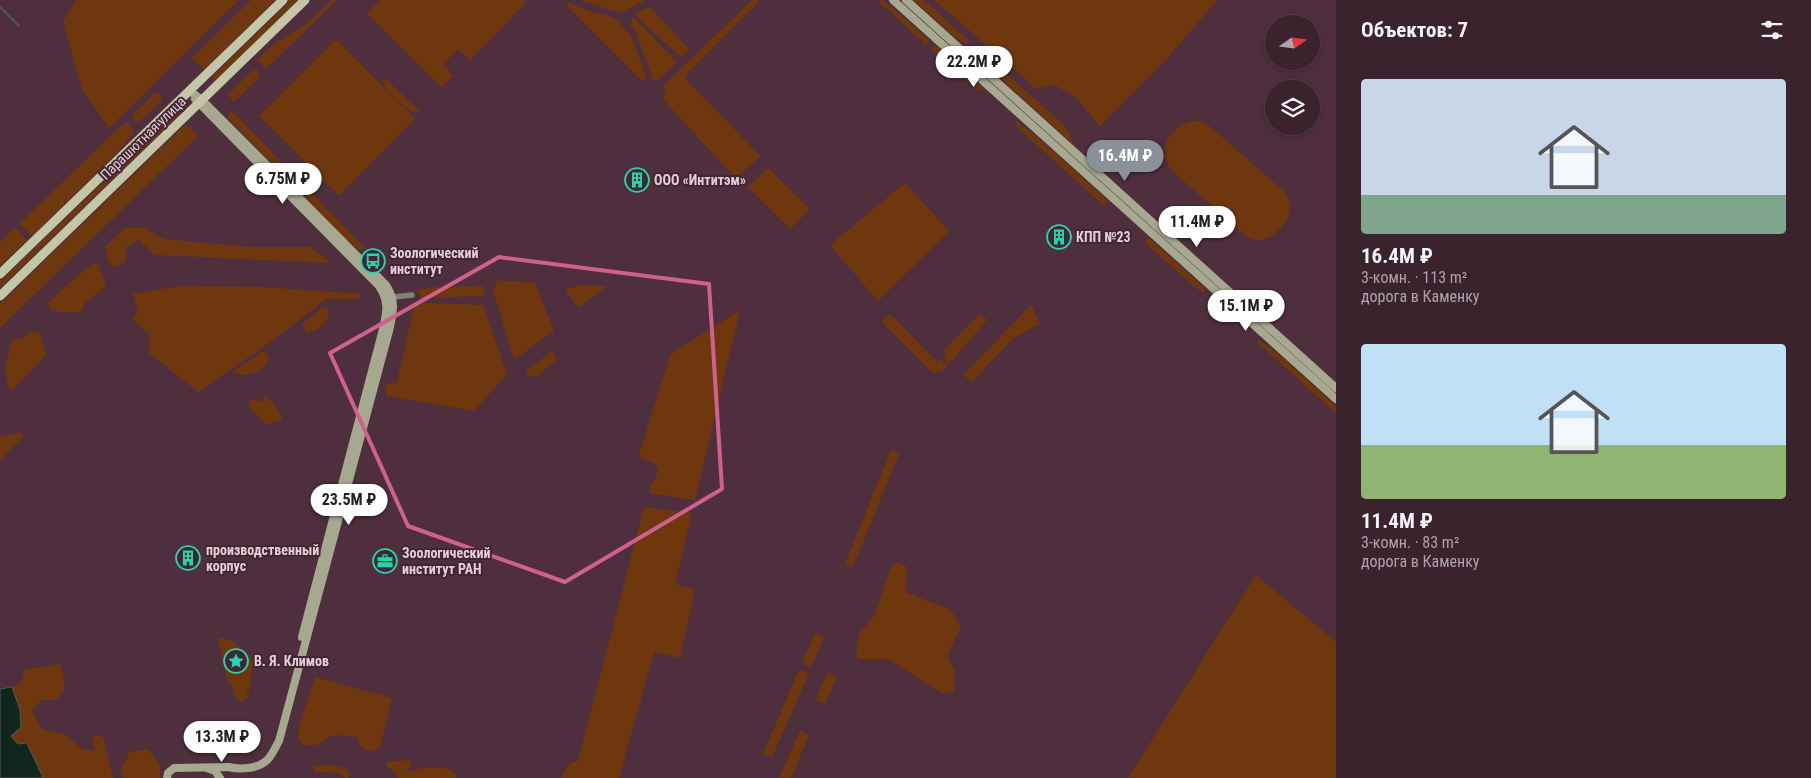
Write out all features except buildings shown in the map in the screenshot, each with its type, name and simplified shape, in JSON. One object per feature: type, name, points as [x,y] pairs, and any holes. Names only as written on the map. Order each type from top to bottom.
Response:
[{"type":"main road","name":"Парашютная улица","points":[[0,274],[283,0]]},
{"type":"main road","name":"Парашютная улица","points":[[0,296],[305,0]]},
{"type":"street","points":[[893,0],[1336,399]]},
{"type":"street","points":[[906,0],[1336,388]]},
{"type":"street","points":[[167,778],[168,773],[174,768],[252,767],[264,763],[279,741],[387,313],[386,300],[379,286],[190,91]]},
{"type":"street","points":[[200,102],[385,284],[393,297],[393,314],[389,331],[317,591]]},
{"type":"street","points":[[393,297],[412,295]]},
{"type":"street","points":[[207,768],[215,772],[220,778]]},
{"type":"street","points":[[224,778],[226,774],[235,768]]},
{"type":"highlighted area","points":[[499,257],[709,284],[722,489],[565,582],[408,526],[330,353]]},
{"type":"shaded area","points":[[77,0],[239,0],[109,128],[82,89],[63,21]]},
{"type":"shaded area","points":[[251,0],[275,0],[204,70],[192,58]]},
{"type":"shaded area","points":[[291,0],[298,0],[215,82],[211,78]]},
{"type":"shaded area","points":[[332,0],[337,0],[266,69],[257,60],[275,43],[305,25]]},
{"type":"shaded area","points":[[381,0],[523,0],[526,3],[470,60],[458,49],[443,64],[453,76],[442,88],[366,13]]},
{"type":"shaded area","points":[[581,0],[646,0],[620,13]]},
{"type":"shaded area","points":[[752,0],[759,0],[684,77],[760,156],[736,179],[662,98],[666,93],[662,87]]},
{"type":"shaded area","points":[[884,0],[929,40],[926,45],[879,2]]},
{"type":"shaded area","points":[[914,0],[924,0],[968,40],[967,45],[950,33]]},
{"type":"shaded area","points":[[934,0],[1217,0],[1164,62],[1100,126],[1077,99],[1055,85],[1035,89]]},
{"type":"shaded area","points":[[570,3],[591,12],[616,19],[631,36],[646,76],[642,81],[566,5]]},
{"type":"shaded area","points":[[650,7],[689,49],[681,57],[634,14]]},
{"type":"shaded area","points":[[633,17],[677,62],[658,80],[653,80],[636,32],[630,24]]},
{"type":"shaded area","points":[[336,39],[415,119],[339,196],[259,116]]},
{"type":"shaded area","points":[[935,45],[983,88],[978,91],[930,48]]},
{"type":"shaded area","points":[[253,70],[259,71],[260,77],[234,102],[228,95]]},
{"type":"shaded area","points":[[1003,74],[1009,76],[1065,126],[1076,147],[1000,78]]},
{"type":"shaded area","points":[[385,78],[420,112],[411,112],[395,97],[384,85],[383,81]]},
{"type":"shaded area","points":[[155,93],[161,94],[162,100],[139,122],[133,121],[132,115]]},
{"type":"shaded area","points":[[178,110],[181,113],[0,288],[0,281]]},
{"type":"shaded area","points":[[232,111],[365,248],[361,251],[348,241],[227,117]]},
{"type":"shaded area","points":[[1016,121],[1035,135],[1108,201],[1104,206],[1016,126]]},
{"type":"shaded area","points":[[1191,121],[1200,121],[1207,124],[1285,192],[1290,203],[1287,218],[1280,229],[1270,237],[1255,240],[1247,237],[1170,169],[1165,153],[1167,140],[1176,129]]},
{"type":"shaded area","points":[[127,122],[135,131],[115,155],[32,236],[19,224],[124,123]]},
{"type":"shaded area","points":[[186,124],[198,136],[0,328],[0,304]]},
{"type":"shaded area","points":[[768,168],[810,209],[790,229],[748,187]]},
{"type":"shaded area","points":[[905,183],[949,231],[878,301],[830,245]]},
{"type":"shaded area","points":[[15,228],[27,240],[0,266],[0,242]]},
{"type":"shaded area","points":[[125,228],[145,228],[164,239],[250,247],[311,247],[331,263],[155,255],[139,240],[126,247],[126,262],[114,267],[108,260],[105,247]]},
{"type":"shaded area","points":[[1149,238],[1206,289],[1204,292],[1201,292],[1145,243]]},
{"type":"shaded area","points":[[97,261],[106,286],[86,302],[81,311],[75,313],[52,311],[47,304],[84,270]]},
{"type":"shaded area","points":[[498,280],[535,283],[554,331],[514,360],[493,290]]},
{"type":"shaded area","points":[[580,285],[607,286],[579,308],[565,290]]},
{"type":"shaded area","points":[[180,286],[263,287],[360,294],[359,299],[326,299],[272,341],[198,392],[149,353],[149,334],[133,320],[138,311],[133,294]]},
{"type":"shaded area","points":[[483,286],[485,296],[421,298],[418,290],[436,287]]},
{"type":"shaded area","points":[[424,303],[483,305],[507,374],[474,411],[386,396],[386,384],[397,382],[414,307]]},
{"type":"shaded area","points":[[1031,305],[1040,324],[1013,338],[972,382],[963,375]]},
{"type":"shaded area","points":[[322,308],[327,308],[329,311],[327,319],[319,328],[307,333],[302,324]]},
{"type":"shaded area","points":[[740,310],[695,500],[648,493],[659,469],[655,463],[638,457],[671,354]]},
{"type":"shaded area","points":[[980,313],[987,320],[949,364],[943,357],[946,352],[944,350]]},
{"type":"shaded area","points":[[890,314],[937,362],[940,359],[948,366],[943,371],[933,373],[882,322]]},
{"type":"shaded area","points":[[30,332],[40,333],[46,355],[11,391],[5,365],[11,341],[15,338],[22,339]]},
{"type":"shaded area","points":[[1259,340],[1275,351],[1336,406],[1336,413],[1257,342]]},
{"type":"shaded area","points":[[552,351],[557,359],[539,375],[527,376],[526,371]]},
{"type":"shaded area","points":[[262,352],[266,353],[269,358],[263,367],[254,373],[243,375],[233,372]]},
{"type":"shaded area","points":[[267,396],[282,416],[281,420],[270,424],[266,424],[248,404],[252,399],[260,402]]},
{"type":"shaded area","points":[[20,432],[24,435],[0,461],[0,437]]},
{"type":"shaded area","points":[[891,450],[899,454],[853,567],[845,564]]},
{"type":"shaded area","points":[[644,507],[692,513],[675,584],[695,589],[680,658],[654,652],[619,778],[561,778],[570,763],[578,761]]},
{"type":"shaded area","points":[[896,562],[905,565],[907,570],[905,592],[951,610],[961,626],[947,656],[955,672],[954,692],[942,693],[888,659],[858,659],[856,652],[860,632],[874,616],[891,568]]},
{"type":"shaded area","points":[[1256,575],[1336,642],[1336,778],[1128,778]]},
{"type":"shaded area","points":[[815,633],[824,637],[811,667],[802,663]]},
{"type":"shaded area","points":[[220,637],[234,642],[240,648],[228,653],[223,663],[218,640]]},
{"type":"shaded area","points":[[249,657],[253,662],[249,692],[246,693],[248,697],[243,702],[240,702],[235,696],[231,682],[228,682],[224,667],[226,666],[234,672],[240,671]]},
{"type":"shaded area","points":[[61,664],[65,690],[56,700],[42,700],[32,711],[42,730],[64,734],[82,749],[94,751],[93,734],[103,737],[113,778],[43,778],[42,774],[11,736],[21,727],[20,710],[12,687],[22,681],[24,670]]},
{"type":"shaded area","points":[[799,670],[809,673],[772,757],[763,754]]},
{"type":"shaded area","points":[[827,672],[837,676],[825,704],[816,700]]},
{"type":"shaded area","points":[[315,677],[392,698],[380,747],[373,752],[360,747],[358,737],[342,735],[333,736],[316,745],[302,744],[298,736],[299,725]]},
{"type":"shaded area","points":[[12,687],[20,710],[21,727],[11,736],[18,744],[27,743],[43,778],[0,778],[0,689]]},
{"type":"shaded area","points":[[800,731],[809,735],[791,778],[779,778]]},
{"type":"shaded area","points":[[148,749],[160,765],[160,778],[123,778],[120,771],[130,752]]},
{"type":"shaded area","points":[[411,760],[412,765],[405,770],[442,768],[457,774],[456,778],[397,778],[395,771],[387,768],[387,762]]},
{"type":"shaded area","points":[[327,765],[348,770],[349,778],[345,778],[340,773],[315,772],[313,766]]},
{"type":"waterway","points":[[0,7],[19,26]]},
{"type":"place","name":"ООО «Интитэм»","points":[[637,180]]},
{"type":"place","name":"КПП №23","points":[[1059,237]]},
{"type":"place","name":"Зоологический институт","points":[[373,261]]},
{"type":"place","name":"производственный корпус","points":[[188,558]]},
{"type":"place","name":"Зоологический институт РАН","points":[[385,561]]},
{"type":"place","name":"В. Я. Климов","points":[[236,661]]}]
